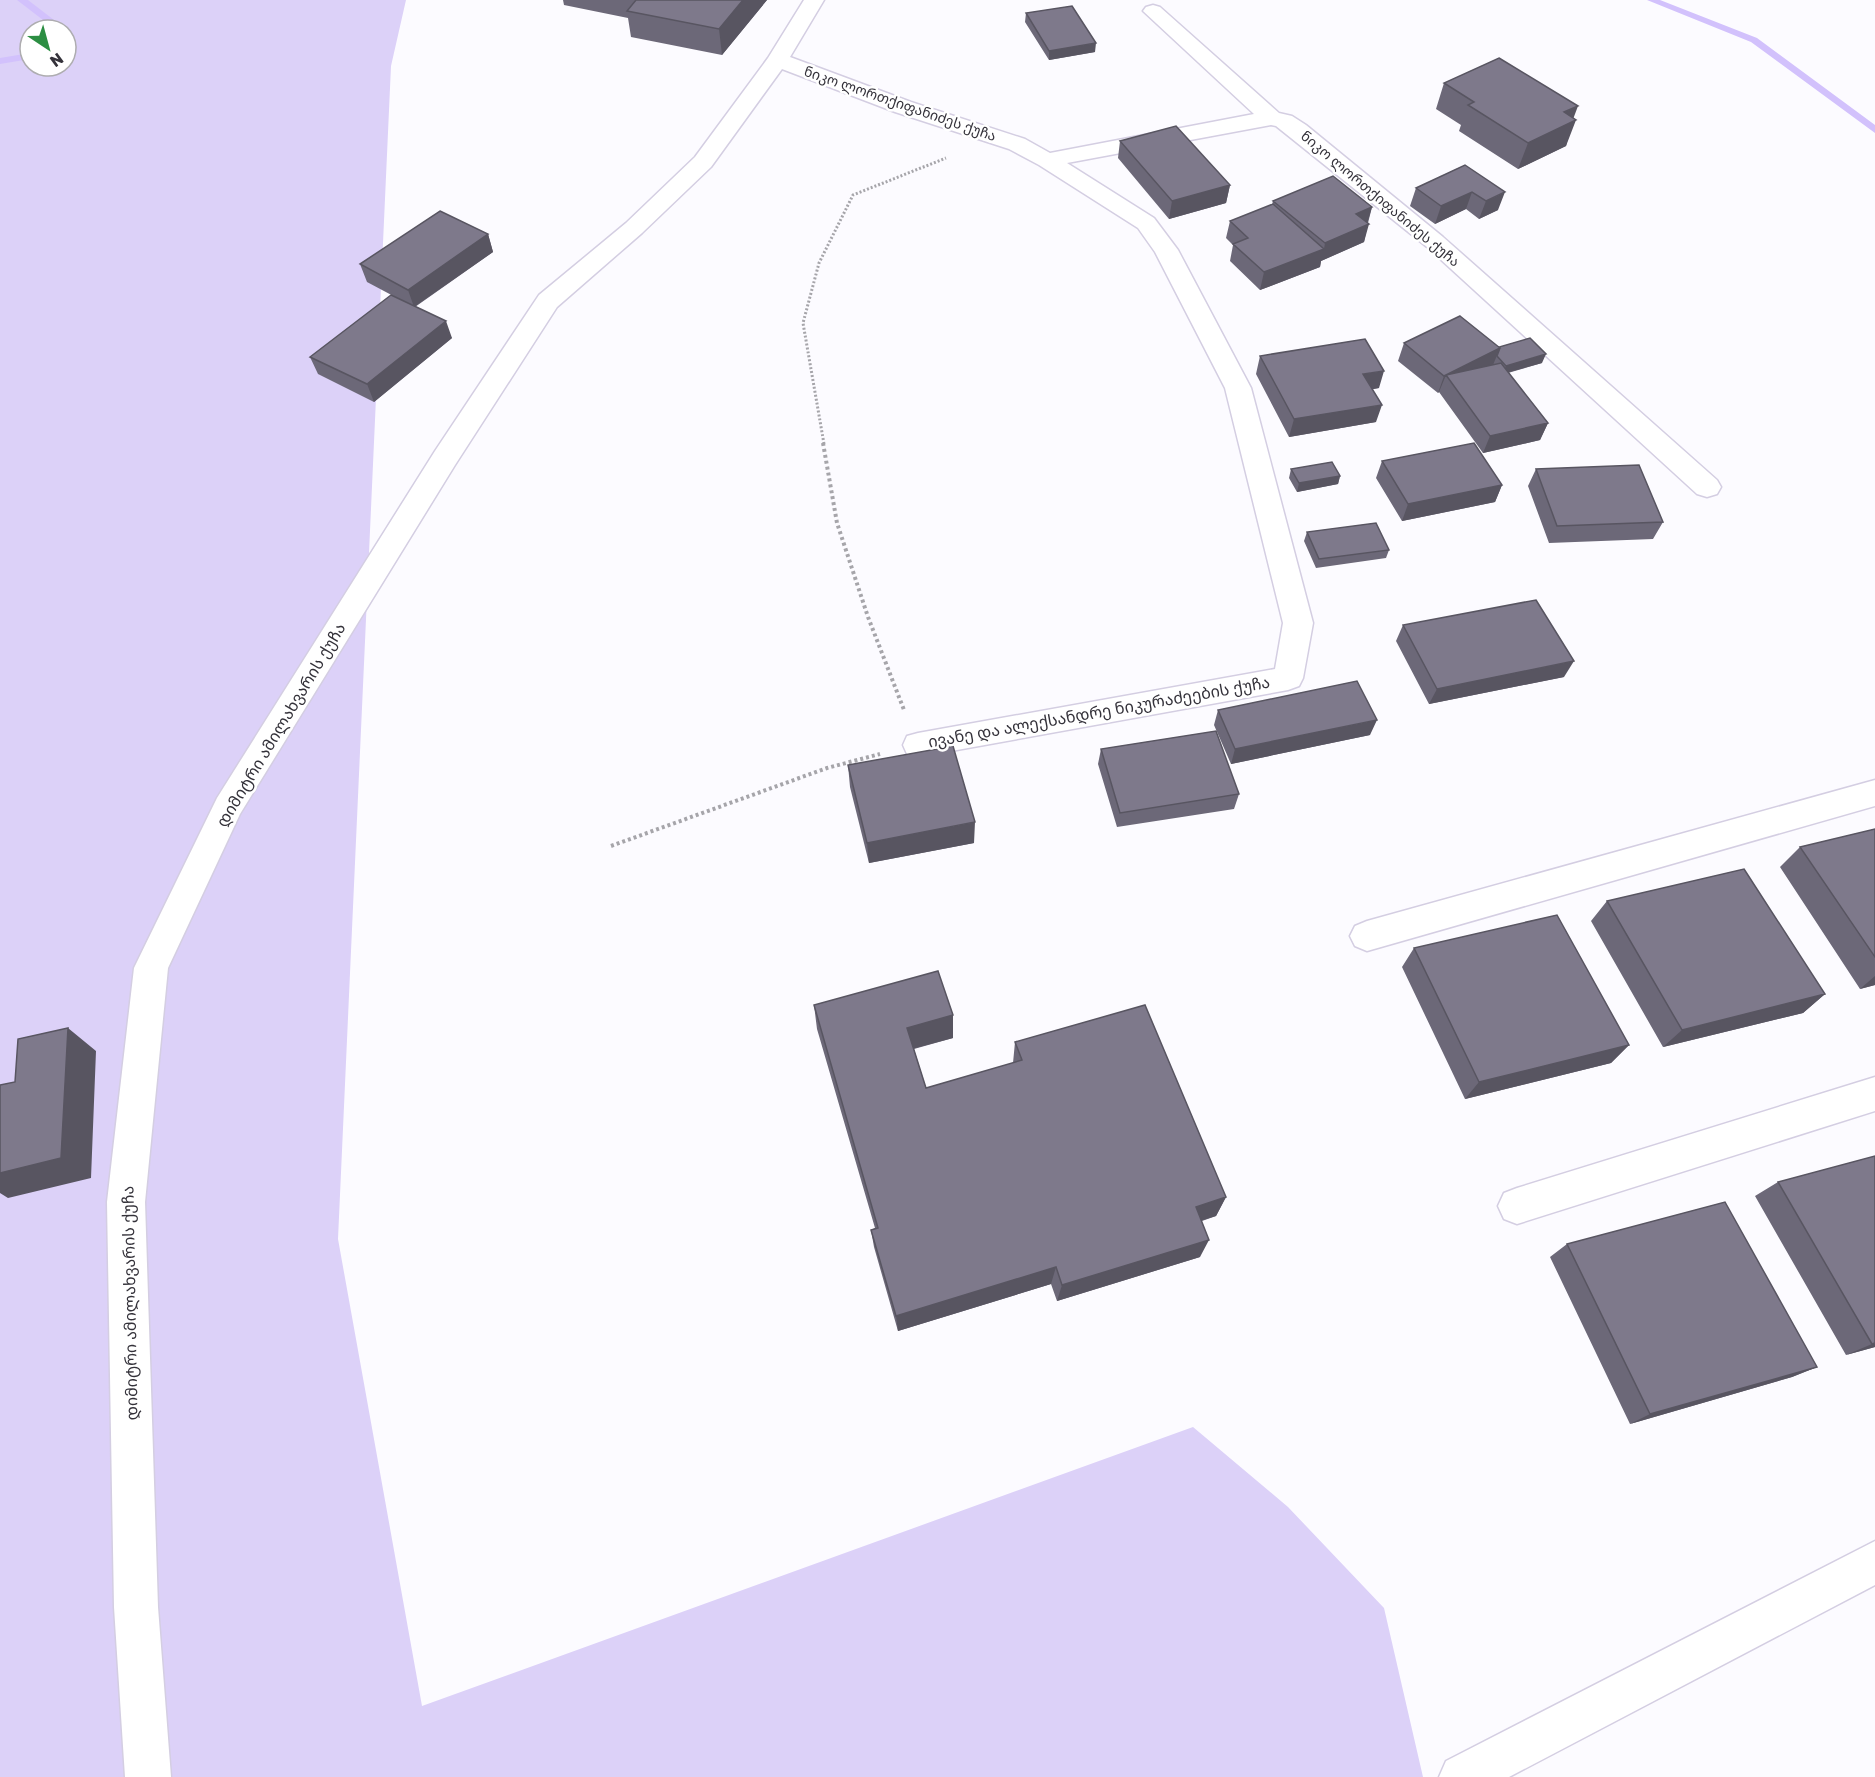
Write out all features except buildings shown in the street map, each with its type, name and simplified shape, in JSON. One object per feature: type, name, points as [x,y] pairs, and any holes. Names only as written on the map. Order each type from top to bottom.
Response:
[{"type":"street","name":"დიმიტრი ამილახვარის ქუჩა","points":[[148,1777],[136,1607],[126,1202],[151,968],[228,807],[445,458],[548,301],[634,228],[704,162],[778,60],[814,0]]},
{"type":"street","name":"ნიკო ლორთქიფანიძეს ქუჩა","points":[[1153,11],[1271,118],[1298,130],[1435,243],[1707,487]]},
{"type":"street","name":"ნიკო ლორთქიფანიძეს ქუჩა","points":[[778,60],[903,107],[1017,144],[1047,160]]},
{"type":"street","points":[[1047,160],[1271,118]]},
{"type":"street","name":"ივანე და ალექსანდრე ნიკურაძეების ქუჩა","points":[[918,745],[1288,678],[1298,623],[1238,388],[1166,250],[1146,223],[1047,160]]},
{"type":"street","points":[[1367,936],[1875,793]]},
{"type":"street","points":[[1517,1206],[1875,1094]]},
{"type":"street","points":[[1462,1777],[1875,1562]]},
{"type":"path","points":[[611,846],[827,768],[918,745],[868,617],[837,523],[802,323],[819,263],[853,195],[997,138]]},
{"type":"shaded area","points":[[0,0],[406,0],[391,66],[338,1239],[422,1706],[1193,1427],[1288,1507],[1384,1608],[1423,1777],[0,1777]]},
{"type":"waterway","points":[[22,0],[46,18]]},
{"type":"waterway","points":[[1652,0],[1754,40],[1875,130]]},
{"type":"waterway","points":[[0,61],[18,58]]}]
